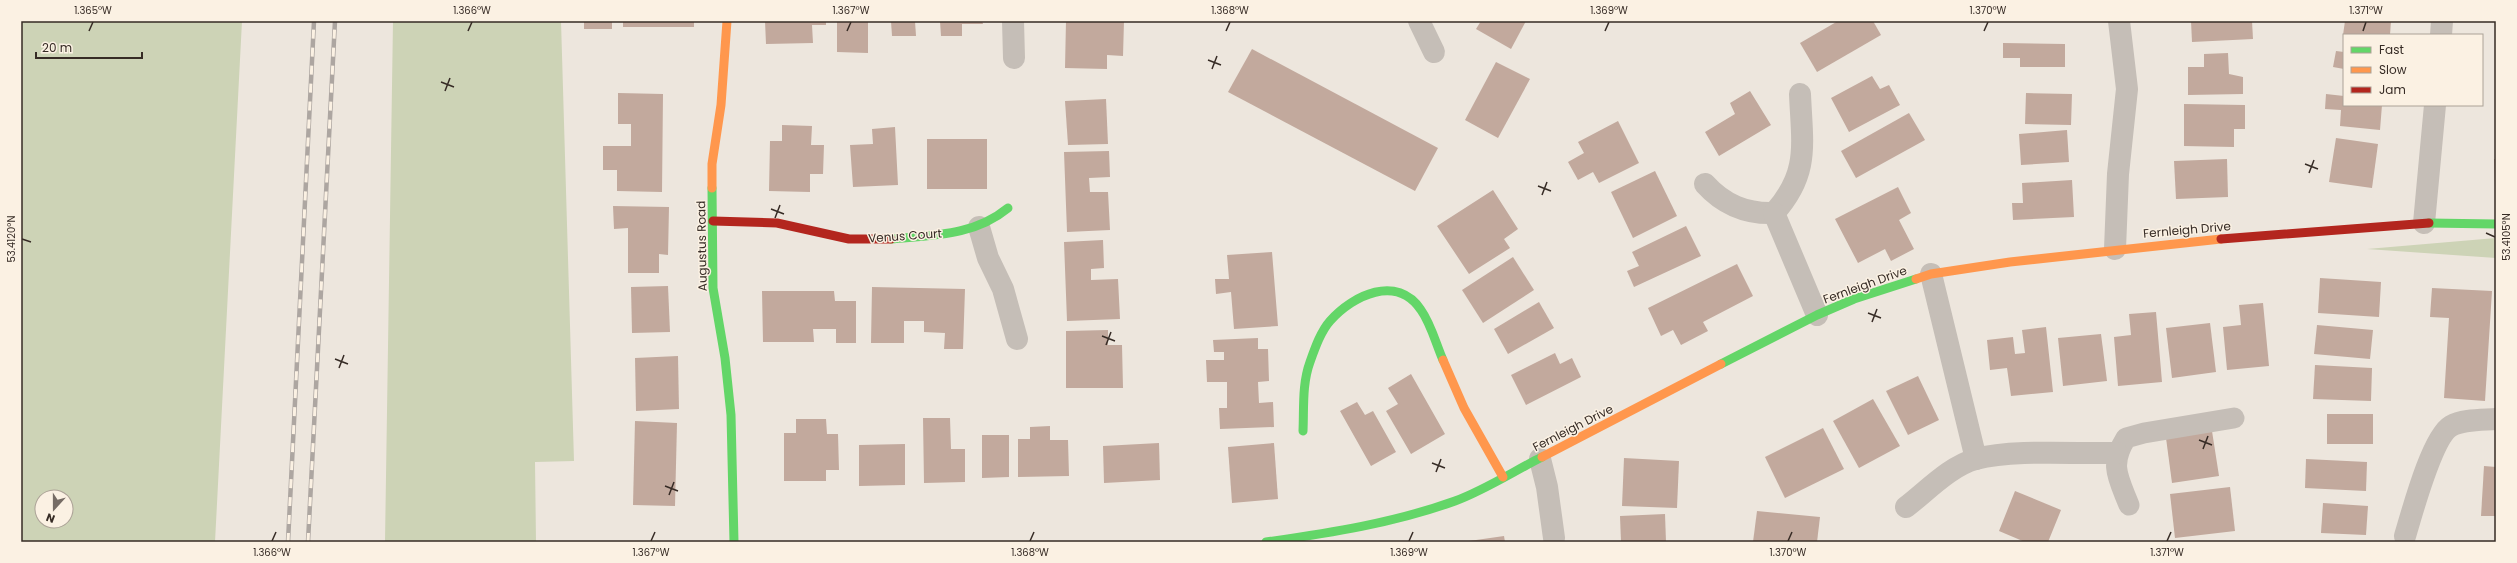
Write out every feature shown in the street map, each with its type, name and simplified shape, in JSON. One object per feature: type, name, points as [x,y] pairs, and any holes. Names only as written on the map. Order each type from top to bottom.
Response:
[{"type":"street","name":"Augustus Road","points":[[727,21],[721,105],[712,164],[713,288],[725,358],[731,415],[734,542]]},
{"type":"street","points":[[1013,21],[1014,58]]},
{"type":"street","points":[[1419,21],[1434,52]]},
{"type":"street","points":[[2115,249],[2118,174],[2127,89],[2119,21]]},
{"type":"street","points":[[2441,34],[2442,21]]},
{"type":"street","points":[[1705,184],[1717,197],[1738,209],[1756,214],[1774,213],[1790,196],[1802,160],[1800,94]]},
{"type":"street","points":[[2424,223],[2435,106]]},
{"type":"street","name":"Venus Court","points":[[713,220],[777,223],[849,239],[884,240],[944,234],[979,227],[1008,208]]},
{"type":"street","points":[[1774,213],[1817,315]]},
{"type":"street","name":"Fernleigh Drive","points":[[1266,542],[1357,528],[1422,512],[1457,500],[1540,459],[1817,315],[1854,299],[1931,274],[2115,249],[2306,231],[2370,229],[2424,223],[2496,224]]},
{"type":"street","points":[[979,227],[988,258],[1003,289],[1017,338]]},
{"type":"street","points":[[1931,274],[1976,459]]},
{"type":"street","points":[[1303,431],[1306,376],[1319,341],[1330,322],[1359,297],[1380,288],[1397,291],[1411,298],[1421,310],[1464,408],[1503,478]]},
{"type":"street","points":[[2405,536],[2437,443],[2450,427],[2464,422],[2496,419]]},
{"type":"street","points":[[1906,507],[1957,468],[1976,459],[2011,455],[2116,453]]},
{"type":"street","points":[[1540,459],[1547,488],[1554,538]]},
{"type":"lane","points":[[2129,505],[2117,475],[2116,453],[2126,438],[2234,418]]},
{"type":"green space","points":[[21,21],[242,21],[215,542],[21,542]]},
{"type":"green space","points":[[393,21],[561,21],[574,461],[535,462],[536,542],[385,542]]},
{"type":"green space","points":[[2496,238],[2496,258],[2367,249]]},
{"type":"building","points":[[584,21],[612,21],[612,29],[584,29]]},
{"type":"building","points":[[623,21],[694,21],[694,27],[623,27]]},
{"type":"building","points":[[765,21],[826,21],[826,25],[812,25],[813,43],[766,44]]},
{"type":"building","points":[[837,21],[868,21],[868,53],[837,52]]},
{"type":"building","points":[[891,21],[915,21],[916,36],[892,36]]},
{"type":"building","points":[[940,21],[982,21],[983,24],[962,24],[962,36],[941,36]]},
{"type":"building","points":[[1066,21],[1124,21],[1123,56],[1107,55],[1107,69],[1065,68]]},
{"type":"building","points":[[1481,21],[1526,21],[1511,49],[1476,29]]},
{"type":"building","points":[[1838,21],[1873,21],[1881,35],[1817,72],[1800,43]]},
{"type":"building","points":[[2191,21],[2252,21],[2253,39],[2192,42]]},
{"type":"building","points":[[2345,21],[2391,21],[2390,34],[2343,34]]},
{"type":"building","points":[[2003,43],[2065,44],[2065,67],[2020,67],[2020,58],[2003,58]]},
{"type":"building","points":[[1252,49],[1438,148],[1415,191],[1228,92]]},
{"type":"building","points":[[2336,51],[2343,52],[2343,69],[2333,67]]},
{"type":"building","points":[[2228,53],[2229,74],[2243,77],[2243,94],[2188,95],[2188,67],[2204,67],[2204,54]]},
{"type":"building","points":[[1496,62],[1530,79],[1498,138],[1465,120]]},
{"type":"building","points":[[1872,76],[1880,89],[1889,85],[1900,105],[1849,132],[1831,98]]},
{"type":"building","points":[[1750,91],[1771,125],[1719,156],[1705,132],[1735,114],[1730,103]]},
{"type":"building","points":[[618,93],[663,94],[662,192],[617,191],[617,170],[603,170],[603,146],[631,146],[631,124],[618,124]]},
{"type":"building","points":[[2026,93],[2072,94],[2071,125],[2025,124]]},
{"type":"building","points":[[2326,94],[2343,96],[2343,106],[2382,106],[2380,130],[2340,126],[2341,110],[2325,109]]},
{"type":"building","points":[[1106,99],[1108,144],[1068,145],[1065,101]]},
{"type":"building","points":[[2184,104],[2245,105],[2245,129],[2234,129],[2234,147],[2184,146]]},
{"type":"building","points":[[1909,113],[1925,140],[1856,178],[1841,151]]},
{"type":"building","points":[[1618,121],[1639,163],[1599,183],[1593,172],[1578,180],[1568,162],[1584,153],[1578,142]]},
{"type":"building","points":[[782,125],[812,126],[811,145],[824,145],[823,174],[810,174],[810,192],[769,191],[770,141],[782,141]]},
{"type":"building","points":[[895,127],[898,185],[853,187],[850,145],[873,144],[872,129]]},
{"type":"building","points":[[2067,130],[2069,162],[2021,165],[2019,134]]},
{"type":"building","points":[[2336,138],[2378,144],[2372,188],[2329,182]]},
{"type":"building","points":[[927,139],[987,139],[987,189],[927,189]]},
{"type":"building","points":[[1109,151],[1110,177],[1089,178],[1090,192],[1108,192],[1110,230],[1067,232],[1064,152]]},
{"type":"building","points":[[2227,159],[2228,197],[2176,199],[2174,161]]},
{"type":"building","points":[[2494,159],[2496,159],[2496,186],[2495,186]]},
{"type":"building","points":[[1655,171],[1677,216],[1633,238],[1611,192]]},
{"type":"building","points":[[2072,180],[2074,217],[2013,220],[2012,203],[2023,203],[2022,183]]},
{"type":"building","points":[[1898,187],[1911,213],[1899,220],[1914,249],[1891,261],[1885,249],[1858,263],[1835,219]]},
{"type":"building","points":[[1493,190],[1518,229],[1504,239],[1510,248],[1469,274],[1437,226]]},
{"type":"building","points":[[613,206],[669,207],[668,255],[659,254],[659,273],[628,273],[628,228],[614,229]]},
{"type":"building","points":[[1686,226],[1701,256],[1634,287],[1627,271],[1639,266],[1632,252]]},
{"type":"building","points":[[1103,240],[1104,268],[1091,269],[1091,280],[1118,279],[1120,319],[1067,321],[1064,242]]},
{"type":"building","points":[[1272,252],[1278,326],[1234,329],[1231,292],[1216,294],[1215,279],[1229,279],[1227,255]]},
{"type":"building","points":[[1513,257],[1534,290],[1483,323],[1462,290]]},
{"type":"building","points":[[1737,264],[1753,296],[1703,322],[1708,331],[1681,345],[1673,330],[1661,336],[1648,308]]},
{"type":"building","points":[[2320,278],[2381,282],[2379,317],[2318,313]]},
{"type":"building","points":[[668,286],[670,332],[632,333],[631,287]]},
{"type":"building","points":[[872,287],[965,289],[963,349],[944,349],[945,333],[924,332],[924,321],[904,321],[904,343],[871,343]]},
{"type":"building","points":[[2432,288],[2492,291],[2485,401],[2444,398],[2449,318],[2430,317]]},
{"type":"building","points":[[762,291],[834,291],[835,301],[856,301],[856,343],[836,343],[836,329],[813,329],[814,342],[763,342]]},
{"type":"building","points":[[1539,302],[1554,328],[1508,354],[1494,329]]},
{"type":"building","points":[[2263,303],[2269,366],[2227,370],[2223,327],[2241,325],[2239,305]]},
{"type":"building","points":[[2156,312],[2162,382],[2118,386],[2114,337],[2131,335],[2129,314]]},
{"type":"building","points":[[2210,323],[2216,372],[2172,378],[2166,328]]},
{"type":"building","points":[[2317,325],[2373,330],[2370,359],[2314,354]]},
{"type":"building","points":[[2046,327],[2053,392],[2011,396],[2007,368],[1990,370],[1987,340],[2013,337],[2015,354],[2025,353],[2022,330]]},
{"type":"building","points":[[1108,330],[1108,345],[1122,345],[1123,388],[1066,388],[1066,331]]},
{"type":"building","points":[[2101,334],[2107,381],[2063,386],[2058,338]]},
{"type":"building","points":[[1258,338],[1258,349],[1268,349],[1269,381],[1258,382],[1259,403],[1273,402],[1274,427],[1220,429],[1219,408],[1227,408],[1227,382],[1207,382],[1206,360],[1224,360],[1224,352],[1214,352],[1213,340]]},
{"type":"building","points":[[1555,353],[1560,364],[1572,358],[1581,377],[1526,405],[1511,375]]},
{"type":"building","points":[[678,356],[679,409],[636,411],[635,358]]},
{"type":"building","points":[[2315,365],[2372,368],[2371,401],[2313,399]]},
{"type":"building","points":[[1411,374],[1445,434],[1411,454],[1386,411],[1398,404],[1388,388]]},
{"type":"building","points":[[1918,376],[1939,420],[1908,435],[1886,391]]},
{"type":"building","points":[[1873,399],[1900,446],[1859,468],[1833,421]]},
{"type":"building","points":[[1357,402],[1365,415],[1373,411],[1396,452],[1371,466],[1340,411]]},
{"type":"building","points":[[2327,414],[2373,414],[2373,444],[2327,444]]},
{"type":"building","points":[[923,418],[950,418],[951,449],[965,449],[965,482],[924,483]]},
{"type":"building","points":[[796,419],[826,419],[827,434],[838,434],[839,470],[826,470],[826,481],[784,481],[784,433],[796,433]]},
{"type":"building","points":[[635,421],[677,423],[675,506],[633,505]]},
{"type":"building","points":[[1050,426],[1050,440],[1068,440],[1069,476],[1018,477],[1018,439],[1030,439],[1030,427]]},
{"type":"building","points":[[1823,428],[1844,469],[1785,498],[1765,457]]},
{"type":"building","points":[[2212,431],[2219,476],[2172,483],[2166,438]]},
{"type":"building","points":[[982,435],[1009,435],[1009,477],[982,478]]},
{"type":"building","points":[[1159,443],[1160,480],[1104,483],[1103,446]]},
{"type":"building","points":[[1274,443],[1278,499],[1232,503],[1228,447]]},
{"type":"building","points":[[905,444],[905,485],[859,486],[859,445]]},
{"type":"building","points":[[1624,458],[1679,461],[1677,508],[1622,506]]},
{"type":"building","points":[[2306,459],[2367,462],[2366,491],[2305,488]]},
{"type":"building","points":[[2484,466],[2496,467],[2496,516],[2481,516]]},
{"type":"building","points":[[2230,487],[2235,531],[2175,538],[2170,494]]},
{"type":"building","points":[[2015,491],[2061,510],[2048,542],[2025,542],[1999,531]]},
{"type":"building","points":[[2323,503],[2368,506],[2366,535],[2321,533]]},
{"type":"building","points":[[1757,511],[1820,517],[1817,542],[1753,542]]},
{"type":"building","points":[[1665,514],[1666,542],[1621,542],[1620,516]]},
{"type":"building","points":[[1504,536],[1505,542],[1469,542],[1469,541]]},
{"type":"railway","points":[[288,542],[314,21]]},
{"type":"railway","points":[[308,542],[335,21]]},
{"type":"traffic: fast","points":[[712,188],[713,288],[725,358],[731,415],[734,542]]},
{"type":"traffic: fast","points":[[891,239],[938,235],[967,229],[995,217],[1008,208]]},
{"type":"traffic: fast","points":[[2429,223],[2496,224]]},
{"type":"traffic: fast","points":[[1721,364],[1817,315],[1854,299],[1916,279]]},
{"type":"traffic: fast","points":[[1303,431],[1304,396],[1307,370],[1318,340],[1330,321],[1351,303],[1375,292],[1388,291],[1400,293],[1411,299],[1428,321],[1443,360]]},
{"type":"traffic: fast","points":[[1266,542],[1362,526],[1432,509],[1477,491],[1542,457]]},
{"type":"traffic: slow","points":[[712,188],[712,164],[721,105],[727,21]]},
{"type":"traffic: slow","points":[[1916,279],[1931,274],[2010,262],[2221,239]]},
{"type":"traffic: slow","points":[[1443,360],[1464,408],[1503,477]]},
{"type":"traffic: slow","points":[[1542,457],[1721,364]]},
{"type":"traffic: jam","points":[[713,221],[777,223],[849,239],[891,239]]},
{"type":"traffic: jam","points":[[2221,239],[2429,223]]}]
